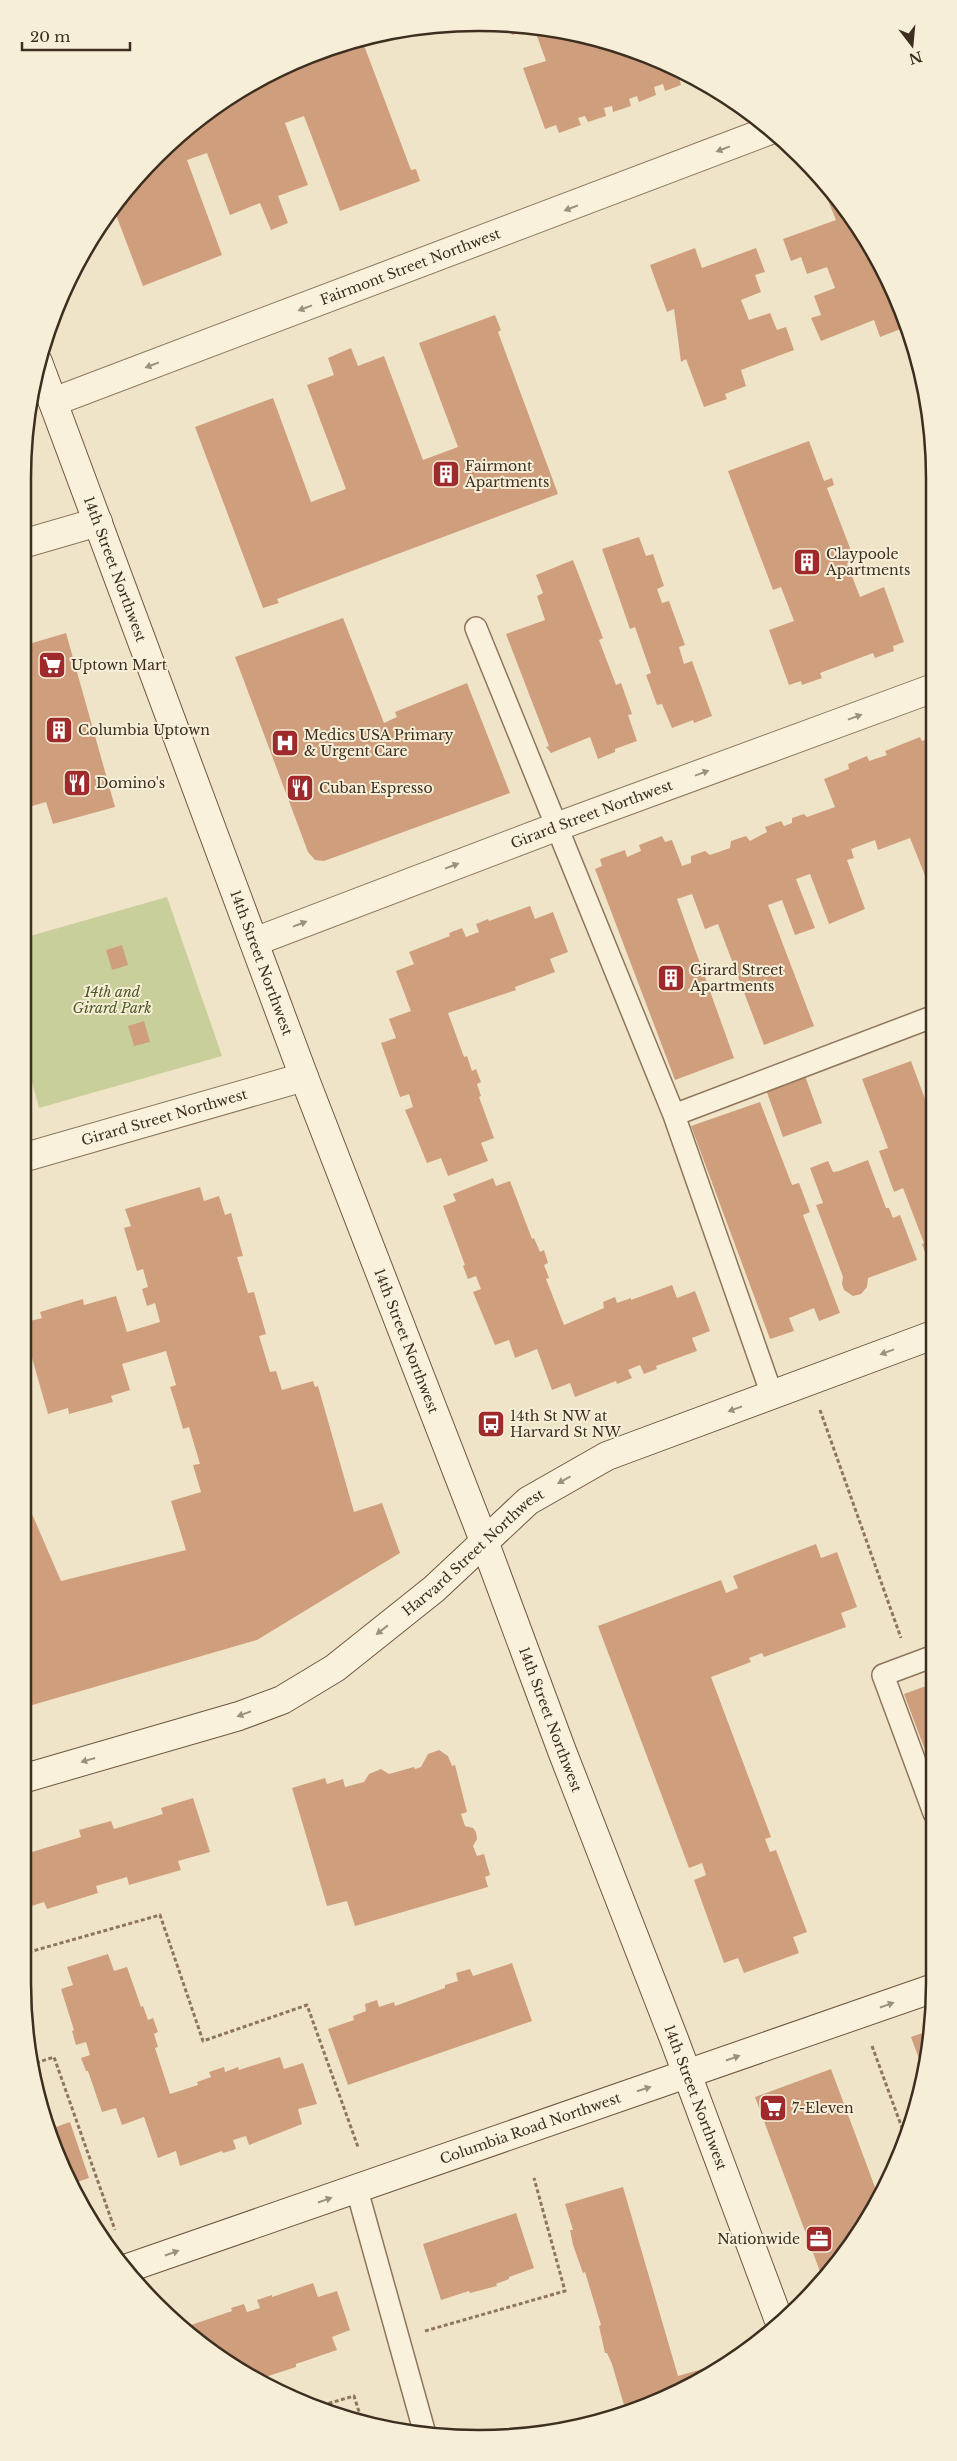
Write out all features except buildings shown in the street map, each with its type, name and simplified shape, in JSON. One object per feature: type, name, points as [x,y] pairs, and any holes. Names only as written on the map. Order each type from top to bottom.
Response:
[{"type":"main road","name":"Fairmont Street Northwest","points":[[53,402],[763,134]]},
{"type":"main road","name":"14th Street Northwest","points":[[43,376],[304,1077],[484,1541],[596,1842],[687,2074],[777,2315]]},
{"type":"main road","points":[[31,541],[98,522]]},
{"type":"main road","name":"Girard Street Northwest","points":[[254,942],[556,827],[926,691]]},
{"type":"main road","name":"Girard Street Northwest","points":[[31,1155],[304,1077]]},
{"type":"main road","name":"Harvard Street Northwest","points":[[31,1776],[239,1716],[282,1700],[335,1668],[434,1588],[528,1501],[606,1456],[926,1338]]},
{"type":"main road","name":"Columbia Road Northwest","points":[[133,2266],[926,1991]]},
{"type":"lane","points":[[476,628],[674,1116],[772,1395]]},
{"type":"lane","points":[[674,1116],[926,1018]]},
{"type":"lane","points":[[926,1659],[882,1675],[926,1793]]},
{"type":"lane","points":[[357,2190],[423,2426]]},
{"type":"path","points":[[810,1381],[911,1664]]},
{"type":"path","points":[[31,1951],[160,1915],[203,2041],[307,2005],[358,2147]]},
{"type":"path","points":[[872,2046],[902,2126]]},
{"type":"path","points":[[39,2062],[54,2057],[115,2230]]},
{"type":"path","points":[[398,2339],[565,2290],[534,2178]]},
{"type":"path","points":[[328,2404],[354,2396],[360,2414]]},
{"type":"green space","name":"14th and Girard Park","points":[[167,897],[222,1056],[39,1108],[31,1078],[31,936]]},
{"type":"place","name":"Fairmont Apartments","points":[[446,474]]},
{"type":"place","name":"Claypoole Apartments","points":[[807,562]]},
{"type":"place","name":"Uptown Mart","points":[[52,665]]},
{"type":"place","name":"Columbia Uptown","points":[[59,730]]},
{"type":"place","name":"Medics USA Primary & Urgent Care","points":[[285,743]]},
{"type":"place","name":"Domino's","points":[[77,783]]},
{"type":"place","name":"Cuban Espresso","points":[[300,788]]},
{"type":"place","name":"Girard Street Apartments","points":[[671,978]]},
{"type":"place","name":"14th St NW at Harvard St NW","points":[[491,1424]]},
{"type":"place","name":"7-Eleven","points":[[773,2108]]},
{"type":"place","name":"Nationwide","points":[[819,2239]]}]
